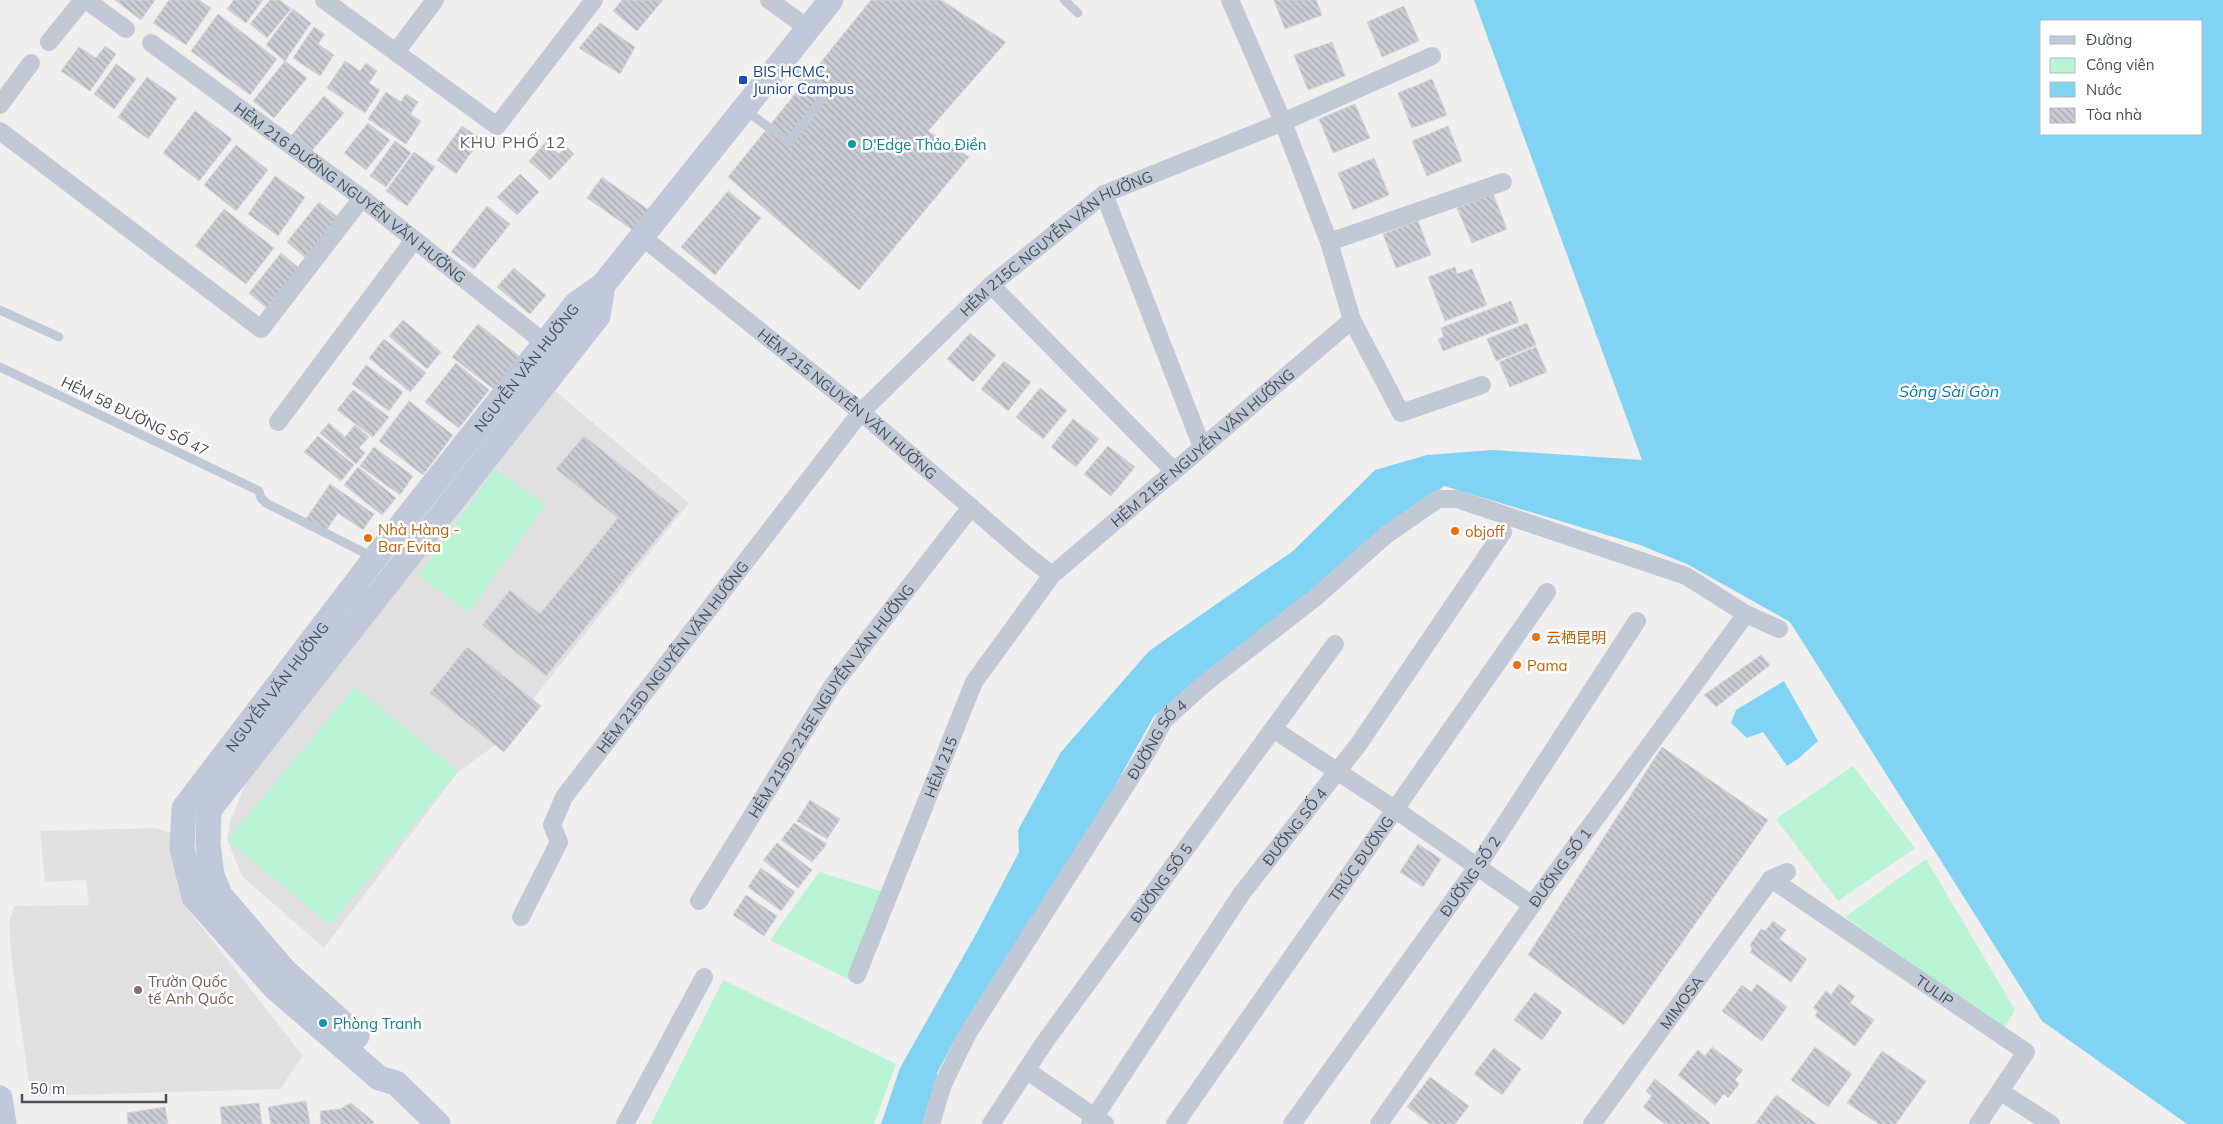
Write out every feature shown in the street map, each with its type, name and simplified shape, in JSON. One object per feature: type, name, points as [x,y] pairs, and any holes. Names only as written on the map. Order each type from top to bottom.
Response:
[{"type":"main road","name":"NGUYỄN VĂN HƯỞNG","points":[[438,1124],[396,1083],[379,1078],[274,987],[194,897],[182,848],[184,808],[375,558],[576,304],[603,285],[809,30],[831,0]]},
{"type":"main road","name":"NGUYỄN VĂN HƯỞNG","points":[[396,1083],[392,1068],[285,971],[220,895],[212,875],[208,844],[209,810],[598,316],[603,285]]},
{"type":"main road","points":[[474,434],[495,448]]},
{"type":"main road","points":[[0,1098],[4,1124]]},
{"type":"street","points":[[49,42],[85,0],[126,30]]},
{"type":"street","points":[[324,0],[497,126],[594,0]]},
{"type":"street","points":[[396,52],[435,0]]},
{"type":"street","points":[[769,0],[809,30]]},
{"type":"street","points":[[1230,0],[1282,122],[1328,242],[1352,320],[1401,413],[1482,385]]},
{"type":"street","name":"HẺM 216 ĐƯỜNG NGUYỄN VĂN HƯỞNG","points":[[151,42],[362,198],[546,344]]},
{"type":"street","name":"HẺM 215C NGUYỄN VĂN HƯỞNG","points":[[861,412],[991,285],[1104,194],[1282,122],[1432,56]]},
{"type":"street","points":[[0,104],[31,63]]},
{"type":"street","points":[[0,131],[261,329],[362,198]]},
{"type":"street","points":[[1328,242],[1503,182]]},
{"type":"street","points":[[1104,194],[1202,447]]},
{"type":"street","name":"HẺM 215 NGUYỄN VĂN HƯỞNG","points":[[641,236],[861,412],[1052,575]]},
{"type":"street","points":[[278,422],[414,240]]},
{"type":"street","points":[[991,285],[1174,471]]},
{"type":"street","name":"HẺM 215F NGUYỄN VĂN HƯỞNG","points":[[1052,575],[1352,320]]},
{"type":"street","name":"HẺM 215D NGUYỄN VĂN HƯỞNG","points":[[521,916],[559,842],[552,825],[564,797],[861,412]]},
{"type":"street","name":"ĐƯỜNG SỐ 4","points":[[931,1124],[943,1084],[968,1033],[1147,752],[1164,720],[1204,684],[1316,597],[1386,535],[1438,499],[1457,499],[1511,523],[1686,576],[1746,614],[1779,629]]},
{"type":"street","name":"HẺM 215D-215E NGUYỄN VĂN HƯỞNG","points":[[699,901],[833,685],[971,507]]},
{"type":"street","name":"ĐƯỜNG SỐ 4","points":[[1096,1122],[1242,893],[1358,745],[1511,523]]},
{"type":"street","name":"HẺM 215","points":[[857,975],[974,682],[1052,575]]},
{"type":"street","name":"TRÚC ĐƯỜNG","points":[[1174,1124],[1396,810],[1547,592]]},
{"type":"street","name":"ĐƯỜNG SỐ 1","points":[[1379,1124],[1532,905],[1746,614]]},
{"type":"street","name":"ĐƯỜNG SỐ 2","points":[[1292,1124],[1477,867],[1637,621]]},
{"type":"street","name":"ĐƯỜNG SỐ 5","points":[[991,1124],[1026,1070],[1335,644]]},
{"type":"street","points":[[1273,729],[1338,770],[1532,905]]},
{"type":"street","points":[[1771,879],[1787,872]]},
{"type":"street","name":"TULIP","points":[[1771,879],[2026,1052],[1978,1124]]},
{"type":"street","name":"MIMOSA","points":[[1592,1124],[1771,879]]},
{"type":"street","points":[[625,1124],[704,977]]},
{"type":"street","points":[[1026,1070],[1096,1122]]},
{"type":"street","points":[[2001,1092],[2051,1124]]},
{"type":"lane","points":[[1064,0],[1078,13]]},
{"type":"lane","points":[[745,110],[789,142],[826,94],[782,63]]},
{"type":"lane","points":[[0,310],[59,337]]},
{"type":"lane","name":"HẺM 58 ĐƯỜNG SỐ 47","points":[[0,367],[259,491],[261,498],[266,503],[375,558]]},
{"type":"shaded area","points":[[555,391],[689,503],[498,743],[458,772],[324,948],[242,876],[227,840],[230,822],[246,782]]},
{"type":"shaded area","points":[[156,828],[177,835],[183,903],[303,1056],[280,1089],[31,1096],[11,955],[9,923],[14,906],[89,905],[86,880],[45,882],[40,831]]},
{"type":"green space","points":[[495,469],[546,505],[469,612],[418,576]]},
{"type":"green space","points":[[355,687],[458,771],[330,925],[227,840]]},
{"type":"green space","points":[[1853,766],[1915,848],[1838,901],[1776,819]]},
{"type":"green space","points":[[1926,859],[2015,1010],[2004,1028],[1845,917]]},
{"type":"green space","points":[[819,872],[883,892],[850,980],[770,940]]},
{"type":"green space","points":[[723,980],[896,1064],[874,1124],[651,1124]]},
{"type":"water","name":"Sông Sài Gòn","points":[[1474,0],[2223,0],[2223,1124],[2187,1124],[2042,1021],[1790,622],[1687,564],[1640,545],[1444,486],[1154,716],[1110,795],[961,1028],[937,1073],[938,1087],[926,1124],[881,1124],[900,1068],[976,934],[1019,852],[1018,830],[1061,752],[1149,651],[1293,551],[1375,470],[1427,455],[1493,450],[1642,460]]},
{"type":"water","points":[[1784,681],[1818,741],[1787,766],[1763,732],[1747,738],[1731,723],[1736,710]]},
{"type":"building","points":[[115,0],[155,0],[141,20]]},
{"type":"building","points":[[169,0],[199,0],[211,8],[186,45],[153,23]]},
{"type":"building","points":[[234,0],[263,0],[246,23],[227,9]]},
{"type":"building","points":[[270,0],[280,0],[291,9],[267,38],[250,24]]},
{"type":"building","points":[[622,0],[663,0],[637,31],[613,11]]},
{"type":"building","name":"D'Edge Thảo Điền","points":[[871,0],[941,0],[1006,42],[928,131],[969,157],[859,290],[728,177]]},
{"type":"building","points":[[1274,0],[1316,0],[1322,15],[1285,29]]},
{"type":"building","points":[[1404,6],[1419,41],[1382,57],[1367,22]]},
{"type":"building","points":[[293,9],[311,23],[285,61],[266,45]]},
{"type":"building","points":[[218,14],[277,59],[250,95],[191,51]]},
{"type":"building","points":[[600,23],[635,47],[620,74],[579,48]]},
{"type":"building","points":[[314,27],[325,34],[318,44],[334,55],[320,76],[293,58]]},
{"type":"building","points":[[1332,42],[1345,76],[1308,90],[1294,55]]},
{"type":"building","points":[[105,46],[116,54],[90,91],[61,71],[79,47],[96,58]]},
{"type":"building","points":[[285,61],[307,78],[274,118],[253,101]]},
{"type":"building","points":[[345,61],[360,71],[366,63],[377,71],[369,83],[380,90],[365,113],[327,88]]},
{"type":"building","points":[[116,64],[136,79],[114,109],[94,94]]},
{"type":"building","points":[[147,77],[177,98],[148,139],[118,117]]},
{"type":"building","points":[[1432,79],[1447,115],[1412,128],[1398,93]]},
{"type":"building","points":[[386,92],[401,102],[406,94],[418,102],[410,114],[421,121],[406,144],[368,119]]},
{"type":"building","points":[[324,96],[344,113],[310,153],[290,137]]},
{"type":"building","points":[[1355,104],[1370,138],[1333,153],[1319,119]]},
{"type":"building","points":[[195,111],[232,139],[199,181],[163,153]]},
{"type":"building","points":[[368,123],[390,140],[366,170],[344,153]]},
{"type":"building","points":[[462,126],[481,139],[456,174],[437,160]]},
{"type":"building","points":[[1448,126],[1462,161],[1427,176],[1412,141]]},
{"type":"building","points":[[395,141],[411,153],[386,187],[370,176]]},
{"type":"building","points":[[546,142],[559,154],[566,146],[574,154],[550,180],[529,161]]},
{"type":"building","points":[[236,145],[268,170],[236,211],[204,185]]},
{"type":"building","points":[[414,152],[435,167],[407,206],[386,191]]},
{"type":"building","points":[[1374,158],[1389,195],[1353,210],[1338,173]]},
{"type":"building","points":[[520,174],[539,192],[517,215],[497,197]]},
{"type":"building","points":[[275,176],[305,197],[278,236],[248,214]]},
{"type":"building","points":[[602,177],[649,210],[634,231],[587,198]]},
{"type":"building","points":[[728,191],[761,218],[715,275],[681,247]]},
{"type":"building","points":[[1493,194],[1507,229],[1472,243],[1457,208]]},
{"type":"building","points":[[319,202],[338,217],[306,258],[287,242]]},
{"type":"building","points":[[487,206],[510,224],[474,269],[451,252]]},
{"type":"building","points":[[224,209],[274,248],[246,284],[195,246]]},
{"type":"building","points":[[1418,221],[1431,255],[1396,268],[1383,234]]},
{"type":"building","points":[[281,253],[299,268],[268,309],[249,293]]},
{"type":"building","points":[[1455,267],[1457,274],[1472,269],[1487,305],[1445,321],[1428,277]]},
{"type":"building","points":[[514,268],[546,295],[530,314],[497,287]]},
{"type":"building","points":[[1511,301],[1519,322],[1443,351],[1438,339],[1444,337],[1441,328]]},
{"type":"building","points":[[403,320],[441,352],[427,369],[389,336]]},
{"type":"building","points":[[1527,323],[1536,345],[1496,361],[1487,339]]},
{"type":"building","points":[[478,324],[524,360],[499,393],[452,357]]},
{"type":"building","points":[[970,333],[996,355],[973,382],[947,359]]},
{"type":"building","points":[[384,339],[426,373],[410,392],[369,358]]},
{"type":"building","points":[[1536,347],[1547,372],[1510,387],[1499,362]]},
{"type":"building","points":[[1004,361],[1031,382],[1008,411],[981,389]]},
{"type":"building","points":[[456,363],[489,390],[459,428],[425,402]]},
{"type":"building","points":[[366,365],[403,392],[389,411],[352,384]]},
{"type":"building","points":[[1040,388],[1067,410],[1043,439],[1016,417]]},
{"type":"building","points":[[353,390],[389,417],[373,437],[337,410]]},
{"type":"building","points":[[409,401],[453,435],[423,475],[379,441]]},
{"type":"building","points":[[1073,419],[1099,439],[1076,467],[1051,447]]},
{"type":"building","points":[[329,423],[345,437],[355,425],[369,437],[359,448],[365,453],[356,464],[320,433]]},
{"type":"building","points":[[318,436],[354,465],[341,481],[304,452]]},
{"type":"building","points":[[584,436],[679,511],[546,676],[482,625],[510,590],[540,614],[618,518],[556,469]]},
{"type":"building","points":[[1108,446],[1135,467],[1111,496],[1084,474]]},
{"type":"building","points":[[374,447],[413,476],[400,495],[360,466]]},
{"type":"building","points":[[358,467],[396,498],[382,515],[344,485]]},
{"type":"building","points":[[330,484],[374,514],[363,530],[338,513],[325,532],[306,519]]},
{"type":"building","points":[[467,647],[541,706],[504,752],[430,693]]},
{"type":"building","points":[[1761,655],[1770,665],[1716,707],[1704,695]]},
{"type":"building","points":[[1662,747],[1768,820],[1624,1025],[1528,955]]},
{"type":"building","points":[[810,800],[840,819],[827,839],[797,821]]},
{"type":"building","points":[[794,823],[827,844],[812,862],[781,840]]},
{"type":"building","points":[[777,843],[812,870],[798,888],[763,860]]},
{"type":"building","points":[[1418,844],[1441,859],[1423,887],[1400,872]]},
{"type":"building","points":[[761,868],[795,892],[781,911],[748,887]]},
{"type":"building","points":[[746,895],[777,916],[764,936],[733,915]]},
{"type":"building","points":[[1773,921],[1786,930],[1779,939],[1807,959],[1791,982],[1750,952],[1752,949],[1750,945],[1761,929],[1765,931]]},
{"type":"building","points":[[1757,984],[1787,1007],[1762,1041],[1722,1011],[1742,985],[1751,992]]},
{"type":"building","points":[[1839,984],[1855,996],[1850,1003],[1874,1020],[1855,1046],[1815,1016],[1818,1011],[1813,1008],[1826,991],[1831,995]]},
{"type":"building","points":[[1535,992],[1562,1012],[1542,1040],[1514,1020]]},
{"type":"building","points":[[1712,1047],[1743,1070],[1735,1080],[1739,1084],[1728,1098],[1724,1094],[1715,1105],[1678,1075],[1698,1050],[1705,1056]]},
{"type":"building","points":[[1815,1047],[1852,1074],[1828,1107],[1791,1080]]},
{"type":"building","points":[[1494,1048],[1521,1069],[1502,1095],[1474,1074]]},
{"type":"building","points":[[1882,1051],[1926,1081],[1896,1124],[1879,1124],[1847,1103]]},
{"type":"building","points":[[1430,1077],[1469,1106],[1455,1124],[1430,1124],[1407,1107]]},
{"type":"building","points":[[1655,1079],[1710,1123],[1665,1124],[1643,1107],[1652,1096],[1646,1091]]},
{"type":"building","points":[[1776,1095],[1817,1124],[1755,1124]]},
{"type":"building","points":[[306,1101],[310,1124],[271,1124],[268,1107]]},
{"type":"building","points":[[259,1103],[262,1124],[222,1124],[220,1107]]},
{"type":"building","points":[[351,1103],[374,1122],[372,1124],[321,1124],[320,1111],[340,1109]]},
{"type":"building","points":[[165,1107],[168,1124],[128,1124],[127,1113]]},
{"type":"place","name":"BIS HCMC, Junior Campus","points":[[743,80]]},
{"type":"place","name":"D'Edge Thảo Điền","points":[[852,144]]},
{"type":"place","name":"objoff","points":[[1455,531]]},
{"type":"place","name":"Nhà Hàng - Bar Evita","points":[[368,538]]},
{"type":"place","name":"云栖昆明","points":[[1536,637]]},
{"type":"place","name":"Pama","points":[[1517,665]]},
{"type":"place","name":"Trườn Quốc tế Anh Quốc","points":[[138,990]]},
{"type":"place","name":"Phòng Tranh","points":[[323,1023]]},
{"type":"district","name":"KHU PHỐ 12","points":[[513,142]]}]
